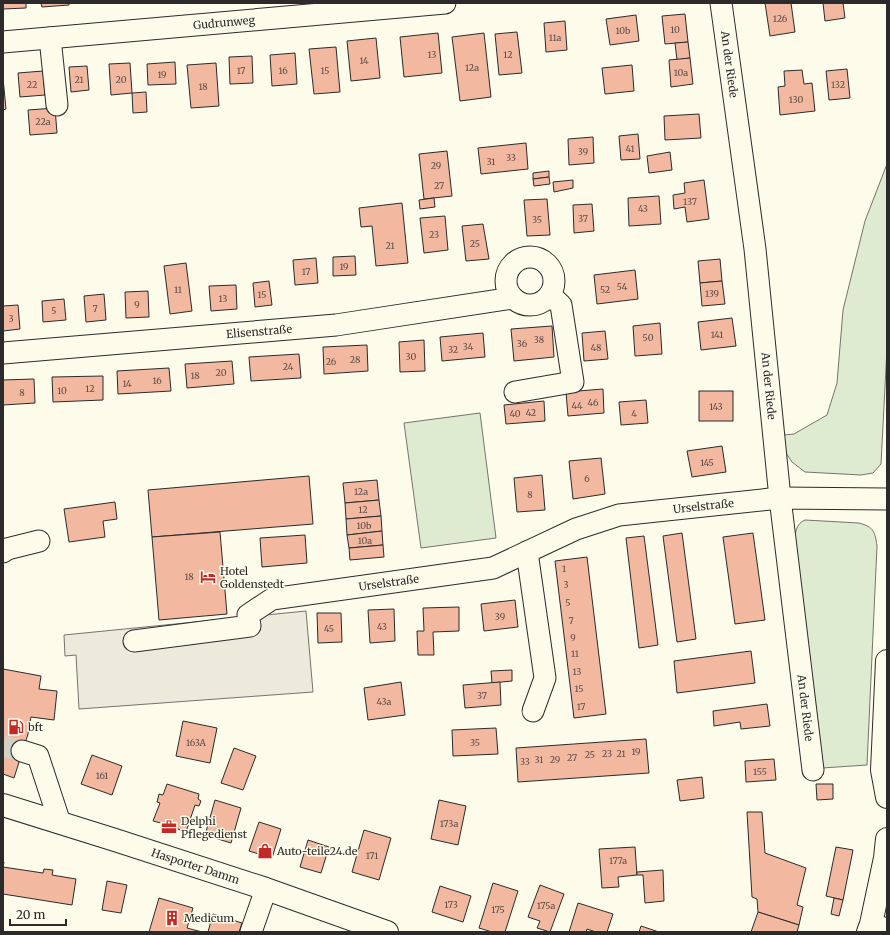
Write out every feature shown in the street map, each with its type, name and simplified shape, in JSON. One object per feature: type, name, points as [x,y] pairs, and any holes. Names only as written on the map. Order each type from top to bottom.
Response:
[{"type":"main road","points":[[887,662],[882,770],[887,797]]},
{"type":"main road","name":"Hasporter Damm","points":[[3,805],[123,842],[266,889],[346,925],[387,932]]},
{"type":"main road","points":[[876,928],[887,839]]},
{"type":"street","name":"Gudrunweg","points":[[3,42],[445,3]]},
{"type":"street","name":"An der Riede","points":[[721,3],[754,249],[780,498],[814,770]]},
{"type":"street","points":[[50,38],[57,105]]},
{"type":"street","points":[[513,298],[506,284],[508,271],[513,264],[523,258],[531,257],[547,264],[552,272],[554,281],[550,295],[561,305],[573,382],[515,392]]},
{"type":"street","name":"Elisenstraße","points":[[3,353],[336,325],[513,298],[520,303],[528,305],[541,302],[550,295]]},
{"type":"street","name":"Urselstraße","points":[[134,641],[250,626],[248,615],[272,598],[493,568],[576,528],[619,515],[780,498],[887,499]]},
{"type":"street","points":[[3,552],[7,549],[39,541]]},
{"type":"street","points":[[527,552],[545,678],[533,711]]},
{"type":"street","points":[[22,751],[38,756],[60,823]]},
{"type":"street","points":[[251,932],[266,889]]},
{"type":"green space","points":[[887,164],[887,348],[881,464],[873,473],[861,475],[805,472],[792,462],[786,453],[783,435],[794,434],[827,415],[837,383],[843,310],[865,221]]},
{"type":"green space","points":[[480,413],[496,538],[421,548],[404,423]]},
{"type":"green space","points":[[805,520],[859,523],[871,528],[875,537],[877,546],[867,765],[822,768],[818,724],[795,551],[795,538],[798,525]]},
{"type":"shaded area","points":[[306,611],[313,692],[79,709],[76,655],[65,656],[64,635]]},
{"type":"building","points":[[3,3],[26,3],[26,8],[3,9]]},
{"type":"building","points":[[41,3],[69,3],[69,5],[42,7]]},
{"type":"building","points":[[765,3],[791,3],[795,32],[770,36]]},
{"type":"building","points":[[823,3],[843,3],[845,18],[825,21]]},
{"type":"building","points":[[685,14],[688,42],[665,44],[662,16]]},
{"type":"building","points":[[636,15],[639,41],[610,45],[606,19]]},
{"type":"building","points":[[565,21],[567,50],[546,52],[544,23]]},
{"type":"building","points":[[517,32],[522,73],[499,75],[495,34]]},
{"type":"building","points":[[438,33],[442,73],[404,77],[400,37]]},
{"type":"building","points":[[484,33],[491,97],[460,101],[452,37]]},
{"type":"building","points":[[376,38],[380,78],[351,81],[347,41]]},
{"type":"building","points":[[688,42],[690,58],[677,60],[675,43]]},
{"type":"building","points":[[336,47],[340,92],[314,94],[309,49]]},
{"type":"building","points":[[295,53],[297,84],[272,86],[270,55]]},
{"type":"building","points":[[252,56],[253,83],[230,84],[229,57]]},
{"type":"building","points":[[690,58],[693,84],[671,87],[669,60]]},
{"type":"building","points":[[175,62],[176,84],[148,85],[147,64]]},
{"type":"building","points":[[130,63],[132,93],[111,95],[109,64]]},
{"type":"building","points":[[216,63],[219,106],[191,108],[187,65]]},
{"type":"building","points":[[632,65],[634,91],[605,94],[602,68]]},
{"type":"building","points":[[87,66],[89,90],[71,92],[69,67]]},
{"type":"building","points":[[847,69],[850,98],[829,100],[826,71]]},
{"type":"building","points":[[802,70],[804,84],[812,83],[815,111],[780,115],[778,87],[785,86],[784,71]]},
{"type":"building","points":[[43,71],[45,95],[20,97],[18,73]]},
{"type":"building","points":[[3,78],[6,109],[3,110]]},
{"type":"building","points":[[146,92],[147,112],[133,113],[132,93]]},
{"type":"building","points":[[55,108],[57,133],[30,135],[28,110]]},
{"type":"building","points":[[699,114],[701,138],[665,140],[664,116]]},
{"type":"building","points":[[638,134],[640,159],[621,160],[619,136]]},
{"type":"building","points":[[593,137],[594,163],[569,165],[568,139]]},
{"type":"building","points":[[526,143],[528,169],[481,174],[478,148]]},
{"type":"building","points":[[447,151],[452,196],[424,199],[419,154]]},
{"type":"building","points":[[670,152],[672,170],[649,173],[647,156]]},
{"type":"building","points":[[549,171],[549,177],[533,179],[533,173]]},
{"type":"building","points":[[549,177],[550,184],[534,186],[533,179]]},
{"type":"building","points":[[573,180],[573,188],[554,192],[553,182]]},
{"type":"building","points":[[704,180],[709,219],[687,222],[685,207],[674,209],[673,195],[685,193],[684,183]]},
{"type":"building","points":[[659,196],[661,224],[629,226],[628,198]]},
{"type":"building","points":[[434,198],[435,207],[420,209],[419,200]]},
{"type":"building","points":[[547,199],[550,235],[527,236],[524,200]]},
{"type":"building","points":[[402,203],[408,263],[376,266],[372,226],[361,227],[359,208]]},
{"type":"building","points":[[592,204],[594,231],[574,233],[573,205]]},
{"type":"building","points":[[445,216],[448,250],[424,253],[420,218]]},
{"type":"building","points":[[483,224],[489,259],[466,261],[462,226]]},
{"type":"building","points":[[355,256],[356,275],[333,276],[333,257]]},
{"type":"building","points":[[316,258],[318,283],[295,285],[293,260]]},
{"type":"building","points":[[720,259],[722,281],[700,283],[698,261]]},
{"type":"building","points":[[186,263],[192,311],[170,314],[164,266]]},
{"type":"building","points":[[635,270],[638,299],[597,304],[594,275]]},
{"type":"building","points":[[269,281],[272,305],[255,307],[253,283]]},
{"type":"building","points":[[722,281],[725,304],[702,306],[700,283]]},
{"type":"building","points":[[236,285],[237,309],[211,311],[209,286]]},
{"type":"building","points":[[148,291],[149,317],[126,318],[125,292]]},
{"type":"building","points":[[104,294],[106,320],[86,322],[84,296]]},
{"type":"building","points":[[64,299],[66,320],[43,322],[42,301]]},
{"type":"building","points":[[18,305],[20,329],[3,331],[3,306]]},
{"type":"building","points":[[732,318],[736,346],[701,350],[698,322]]},
{"type":"building","points":[[660,323],[662,354],[635,356],[633,326]]},
{"type":"building","points":[[552,326],[554,357],[514,361],[511,329]]},
{"type":"building","points":[[605,331],[608,359],[584,361],[582,333]]},
{"type":"building","points":[[483,333],[485,357],[442,361],[440,337]]},
{"type":"building","points":[[424,340],[425,371],[400,372],[399,342]]},
{"type":"building","points":[[367,345],[368,371],[324,374],[323,347]]},
{"type":"building","points":[[299,354],[301,378],[251,381],[249,357]]},
{"type":"building","points":[[232,361],[234,384],[187,388],[185,364]]},
{"type":"building","points":[[169,368],[171,391],[118,394],[117,371]]},
{"type":"building","points":[[103,376],[103,400],[53,402],[52,377]]},
{"type":"building","points":[[34,379],[35,403],[3,405],[3,380]]},
{"type":"building","points":[[603,389],[604,413],[568,416],[566,392]]},
{"type":"building","points":[[699,391],[733,391],[733,421],[699,421]]},
{"type":"building","points":[[646,400],[648,423],[621,425],[619,402]]},
{"type":"building","points":[[544,401],[545,421],[506,424],[504,405]]},
{"type":"building","points":[[722,446],[726,472],[692,477],[687,451]]},
{"type":"building","points":[[601,458],[605,494],[573,499],[569,461]]},
{"type":"building","points":[[542,475],[545,510],[517,512],[514,478]]},
{"type":"building","points":[[309,476],[313,524],[152,537],[148,490]]},
{"type":"building","points":[[377,480],[379,500],[345,503],[343,483]]},
{"type":"building","points":[[379,500],[381,516],[346,519],[345,503]]},
{"type":"building","points":[[115,502],[117,519],[103,521],[105,537],[69,542],[64,509]]},
{"type":"building","points":[[381,516],[382,531],[347,535],[346,519]]},
{"type":"building","points":[[382,531],[383,545],[349,548],[347,535]]},
{"type":"building","points":[[220,532],[227,614],[159,620],[152,537]]},
{"type":"building","points":[[682,533],[696,639],[677,642],[663,536]]},
{"type":"building","points":[[753,533],[765,620],[735,624],[723,537]]},
{"type":"building","points":[[305,535],[307,563],[262,567],[260,538]]},
{"type":"building","points":[[644,536],[658,645],[639,648],[626,538]]},
{"type":"building","points":[[383,545],[384,557],[350,560],[349,548]]},
{"type":"building","points":[[587,557],[606,714],[574,718],[555,561]]},
{"type":"building","points":[[515,600],[518,627],[484,631],[481,604]]},
{"type":"building","points":[[459,607],[459,631],[433,632],[434,655],[418,655],[417,631],[424,631],[423,608]]},
{"type":"building","points":[[394,609],[395,641],[370,643],[368,610]]},
{"type":"building","points":[[317,613],[341,613],[342,642],[318,643]]},
{"type":"building","points":[[751,651],[755,683],[677,693],[674,661]]},
{"type":"building","name":"bft","points":[[3,669],[41,676],[39,689],[57,691],[54,720],[31,717],[28,734],[14,778],[3,774]]},
{"type":"building","points":[[512,670],[512,681],[492,683],[491,671]]},
{"type":"building","points":[[401,682],[405,715],[368,720],[364,688]]},
{"type":"building","points":[[500,682],[501,705],[465,708],[463,685]]},
{"type":"building","points":[[767,704],[770,726],[741,729],[740,722],[714,726],[713,711]]},
{"type":"building","points":[[183,721],[217,728],[210,763],[176,756]]},
{"type":"building","points":[[496,728],[498,754],[453,756],[452,730]]},
{"type":"building","points":[[646,739],[649,773],[518,782],[516,748]]},
{"type":"building","points":[[234,748],[256,756],[243,790],[221,783]]},
{"type":"building","points":[[92,755],[122,766],[112,795],[81,784]]},
{"type":"building","points":[[774,759],[776,780],[746,782],[745,761]]},
{"type":"building","points":[[702,777],[704,798],[680,801],[677,780]]},
{"type":"building","points":[[167,784],[199,794],[198,799],[201,801],[199,806],[195,805],[186,832],[175,828],[173,831],[164,828],[165,824],[153,821],[160,803],[157,802],[159,794],[163,795]]},
{"type":"building","points":[[816,784],[833,784],[833,799],[817,800]]},
{"type":"building","points":[[215,800],[241,808],[231,843],[205,835]]},
{"type":"building","points":[[439,800],[466,806],[458,845],[431,839]]},
{"type":"building","points":[[747,812],[762,812],[765,853],[806,868],[797,905],[803,907],[799,925],[758,912],[757,899],[752,897]]},
{"type":"building","points":[[259,822],[281,829],[272,858],[249,851]]},
{"type":"building","points":[[364,830],[391,838],[379,880],[352,872]]},
{"type":"building","points":[[308,840],[329,847],[321,873],[300,867]]},
{"type":"building","points":[[635,847],[637,875],[618,877],[619,887],[602,888],[599,849]]},
{"type":"building","points":[[836,847],[853,850],[843,900],[826,896]]},
{"type":"building","points":[[3,867],[43,873],[44,869],[53,870],[52,875],[76,879],[72,905],[3,894]]},
{"type":"building","points":[[663,870],[664,901],[645,903],[643,875],[637,875],[637,872]]},
{"type":"building","points":[[107,881],[127,885],[121,913],[102,910]]},
{"type":"building","points":[[493,883],[518,891],[505,932],[492,932],[479,928]]},
{"type":"building","points":[[540,885],[564,894],[550,932],[537,928],[540,921],[528,917]]},
{"type":"building","points":[[440,886],[471,896],[463,922],[432,912]]},
{"type":"building","name":"Medicum","points":[[159,898],[193,908],[187,928],[202,932],[149,932]]},
{"type":"building","points":[[834,898],[843,900],[839,916],[831,914]]},
{"type":"building","points":[[578,903],[613,914],[607,932],[596,932],[587,929],[586,932],[569,932]]},
{"type":"building","points":[[758,912],[799,925],[797,932],[751,932]]},
{"type":"building","name":"Medicum","points":[[213,914],[242,923],[239,932],[208,932]]},
{"type":"building","points":[[641,926],[659,932],[639,932]]},
{"type":"tunnel","points":[[3,746],[22,751]]},
{"type":"place","name":"Hotel Goldenstedt","points":[[208,577]]},
{"type":"place","name":"bft","points":[[16,727]]},
{"type":"place","name":"Delphi Pflegedienst","points":[[169,827]]},
{"type":"place","name":"Auto-teile24.de","points":[[265,851]]},
{"type":"place","name":"Medicum","points":[[172,918]]}]
